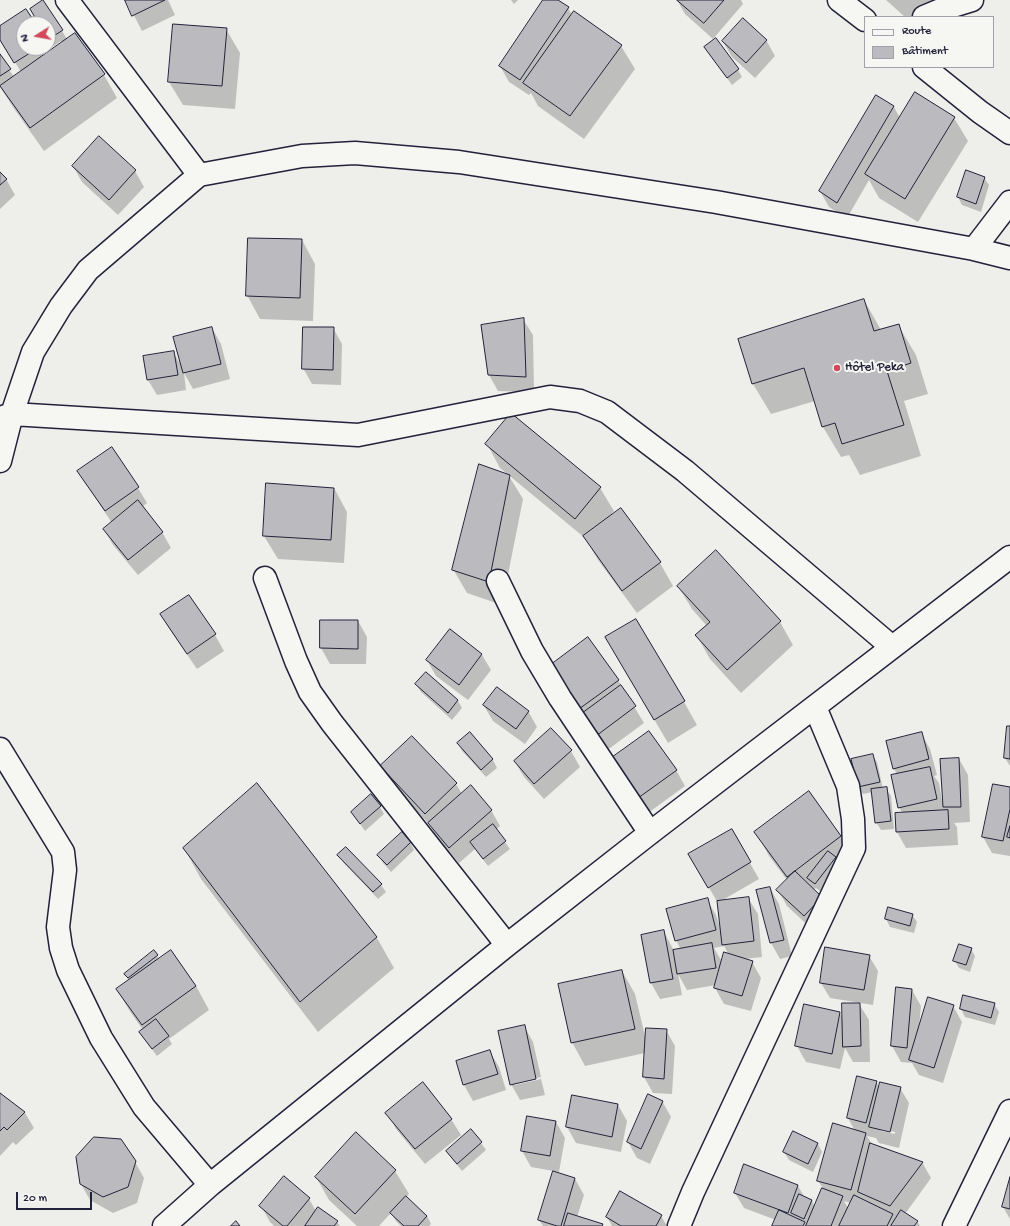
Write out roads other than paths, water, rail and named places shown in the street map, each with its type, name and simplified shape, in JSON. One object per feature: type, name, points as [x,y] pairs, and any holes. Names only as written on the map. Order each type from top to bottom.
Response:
[{"type":"street","points":[[66,0],[199,175]]},
{"type":"street","points":[[839,0],[864,19]]},
{"type":"street","points":[[926,16],[972,0]]},
{"type":"street","points":[[925,68],[980,112],[1010,133]]},
{"type":"street","points":[[0,461],[6,416],[33,352],[61,306],[88,270],[199,175],[302,156],[356,153],[459,162],[716,202],[974,249],[1010,258]]},
{"type":"street","points":[[974,249],[1010,202]]},
{"type":"street","points":[[6,416],[358,435],[550,397],[580,401],[607,412],[685,471],[892,647]]},
{"type":"street","points":[[164,1226],[210,1185],[507,945],[650,833],[1010,557]]},
{"type":"street","points":[[265,578],[296,661],[310,692],[332,723],[507,945]]},
{"type":"street","points":[[498,581],[532,651],[560,698],[650,833]]},
{"type":"street","points":[[679,1226],[693,1192],[854,848],[853,819],[848,786],[815,707]]},
{"type":"street","points":[[0,749],[63,852],[65,870],[58,927],[61,948],[68,970],[101,1038],[144,1107],[210,1185]]},
{"type":"street","points":[[954,1226],[1010,1111]]},
{"type":"place","name":"Hôtel Peka","points":[[837,368]]}]
